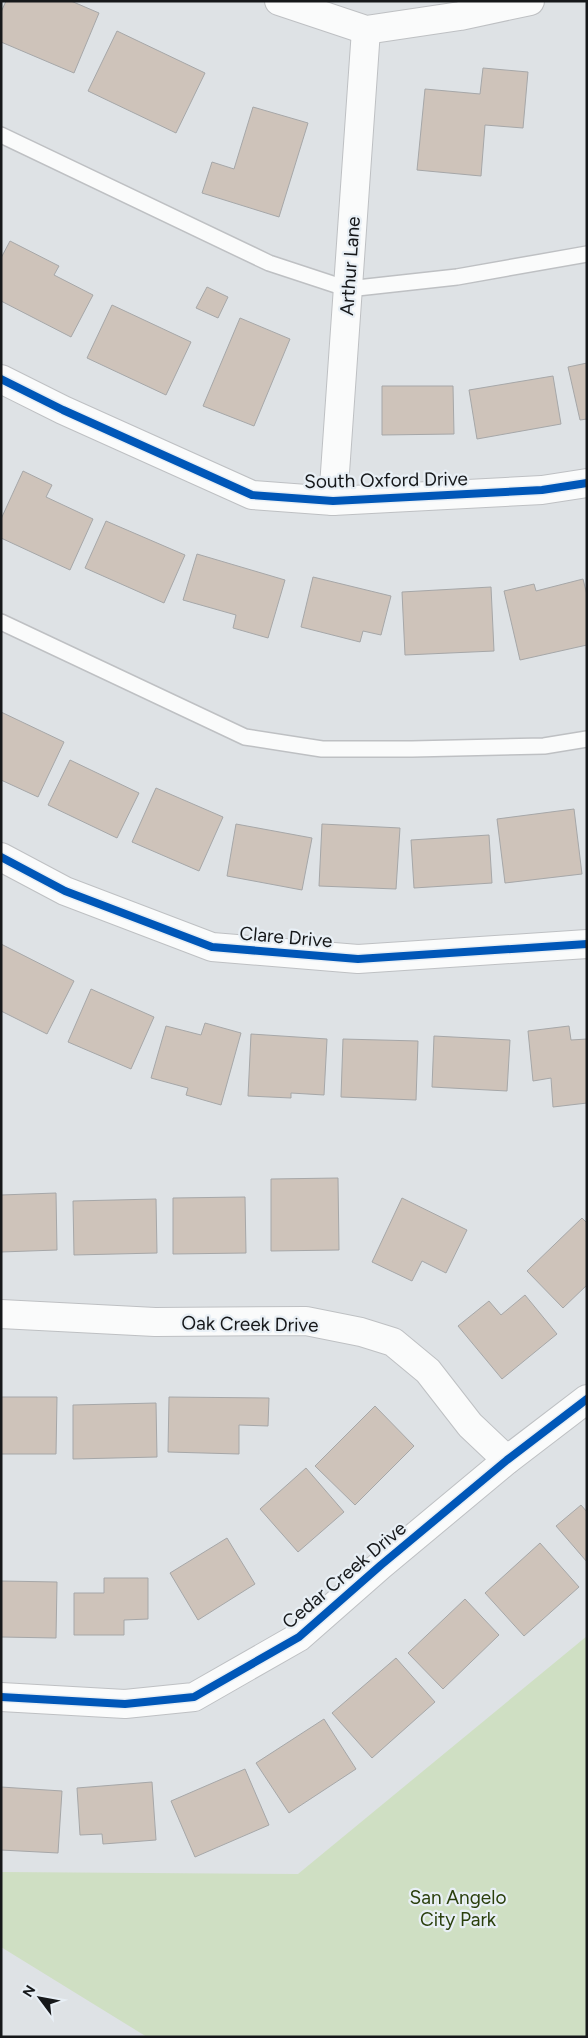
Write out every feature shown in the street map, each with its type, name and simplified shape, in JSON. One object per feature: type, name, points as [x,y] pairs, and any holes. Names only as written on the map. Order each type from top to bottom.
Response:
[{"type":"street","points":[[279,1],[366,30],[460,16],[530,1]]},
{"type":"street","name":"Arthur Lane","points":[[333,501],[366,30]]},
{"type":"street","name":"South Oxford Drive","points":[[1,378],[63,410],[252,495],[333,501],[542,490],[587,483]]},
{"type":"street","name":"Clare Drive","points":[[1,857],[65,891],[212,947],[358,959],[587,944]]},
{"type":"street","name":"Oak Creek Drive","points":[[1,1314],[154,1322],[306,1321],[361,1332],[393,1342],[428,1371],[470,1425],[507,1460]]},
{"type":"street","name":"Cedar Creek Drive","points":[[1,1697],[125,1704],[194,1697],[300,1637],[380,1564],[507,1460],[587,1399]]},
{"type":"lane","points":[[1,135],[269,263],[348,289],[457,277],[587,254]]},
{"type":"lane","points":[[1,622],[244,737],[322,749],[544,746],[587,739]]},
{"type":"green space","name":"San Angelo City Park","points":[[587,1636],[587,2037],[147,2037],[1,1947],[1,1872],[298,1874]]},
{"type":"building","points":[[6,1],[71,1],[99,13],[74,73],[1,42],[1,12]]},
{"type":"building","points":[[117,31],[205,73],[176,133],[88,91]]},
{"type":"building","points":[[483,68],[528,72],[523,128],[485,125],[481,176],[417,170],[425,89],[480,94]]},
{"type":"building","points":[[253,107],[308,123],[279,217],[202,193],[212,162],[234,169]]},
{"type":"building","points":[[10,241],[59,266],[54,275],[93,295],[71,337],[1,301],[1,258]]},
{"type":"building","points":[[207,287],[228,297],[218,318],[196,308]]},
{"type":"building","points":[[112,305],[191,342],[166,395],[87,358]]},
{"type":"building","points":[[240,318],[290,339],[254,426],[203,406]]},
{"type":"building","points":[[587,363],[587,419],[580,420],[568,367]]},
{"type":"building","points":[[553,376],[561,424],[477,439],[469,390]]},
{"type":"building","points":[[382,386],[453,386],[454,434],[382,435]]},
{"type":"building","points":[[23,471],[52,485],[46,497],[93,519],[70,570],[1,538],[1,519]]},
{"type":"building","points":[[106,521],[185,555],[164,603],[85,568]]},
{"type":"building","points":[[197,554],[285,580],[268,638],[233,628],[236,615],[183,600]]},
{"type":"building","points":[[313,577],[391,596],[381,635],[363,631],[360,642],[301,627]]},
{"type":"building","points":[[583,579],[587,595],[587,645],[520,660],[504,591],[534,584],[536,591]]},
{"type":"building","points":[[491,587],[494,651],[405,655],[402,592]]},
{"type":"building","points":[[1,712],[64,742],[38,797],[1,780]]},
{"type":"building","points":[[70,760],[139,793],[117,838],[48,805]]},
{"type":"building","points":[[156,788],[223,817],[199,871],[132,842]]},
{"type":"building","points":[[574,809],[582,874],[505,883],[497,819]]},
{"type":"building","points":[[236,824],[312,838],[302,890],[227,876]]},
{"type":"building","points":[[322,824],[400,828],[396,889],[319,886]]},
{"type":"building","points":[[489,835],[492,883],[414,888],[411,840]]},
{"type":"building","points":[[1,944],[74,981],[47,1034],[1,1011]]},
{"type":"building","points":[[91,989],[154,1017],[131,1069],[68,1042]]},
{"type":"building","points":[[205,1023],[241,1033],[221,1105],[186,1095],[188,1088],[151,1078],[166,1026],[201,1035]]},
{"type":"building","points":[[569,1026],[571,1040],[587,1039],[587,1103],[553,1107],[551,1078],[533,1081],[528,1031]]},
{"type":"building","points":[[251,1034],[327,1039],[324,1095],[291,1093],[291,1098],[248,1096]]},
{"type":"building","points":[[434,1036],[510,1040],[507,1091],[432,1087]]},
{"type":"building","points":[[343,1039],[418,1041],[416,1100],[341,1097]]},
{"type":"building","points":[[338,1178],[339,1250],[271,1251],[271,1179]]},
{"type":"building","points":[[56,1193],[57,1250],[1,1252],[1,1195]]},
{"type":"building","points":[[245,1197],[246,1253],[173,1254],[173,1198]]},
{"type":"building","points":[[402,1198],[467,1230],[446,1273],[422,1261],[412,1281],[372,1262]]},
{"type":"building","points":[[156,1199],[157,1253],[74,1255],[73,1201]]},
{"type":"building","points":[[582,1218],[587,1223],[587,1285],[563,1308],[527,1271]]},
{"type":"building","points":[[525,1295],[557,1334],[502,1379],[458,1326],[489,1301],[501,1315]]},
{"type":"building","points":[[1,1397],[57,1397],[56,1454],[1,1454]]},
{"type":"building","points":[[169,1397],[269,1398],[268,1426],[239,1425],[239,1454],[168,1452]]},
{"type":"building","points":[[156,1403],[157,1457],[73,1459],[73,1405]]},
{"type":"building","points":[[375,1406],[414,1446],[355,1505],[315,1466]]},
{"type":"building","points":[[306,1468],[344,1512],[298,1552],[260,1509]]},
{"type":"building","points":[[581,1505],[587,1512],[587,1562],[556,1526]]},
{"type":"building","points":[[227,1538],[255,1584],[198,1620],[170,1573]]},
{"type":"building","points":[[540,1543],[579,1587],[524,1636],[485,1593]]},
{"type":"building","points":[[104,1578],[148,1578],[148,1619],[124,1620],[124,1635],[74,1635],[74,1593],[104,1593]]},
{"type":"building","points":[[1,1581],[57,1582],[56,1638],[1,1637]]},
{"type":"building","points":[[465,1599],[499,1635],[443,1689],[408,1653]]},
{"type":"building","points":[[396,1658],[435,1702],[372,1758],[332,1713]]},
{"type":"building","points":[[324,1719],[356,1769],[289,1813],[256,1763]]},
{"type":"building","points":[[245,1769],[269,1825],[195,1857],[171,1801]]},
{"type":"building","points":[[152,1782],[156,1840],[103,1844],[102,1834],[80,1835],[77,1788]]},
{"type":"building","points":[[1,1787],[62,1791],[58,1853],[1,1850]]},
{"type":"cycle path","points":[[1,379],[63,410],[252,495],[333,501],[542,490],[587,483]]},
{"type":"cycle path","points":[[1,857],[65,891],[212,947],[358,959],[587,944]]},
{"type":"cycle path","points":[[1,1697],[125,1704],[194,1697],[299,1637],[381,1565],[507,1460],[587,1399]]}]
